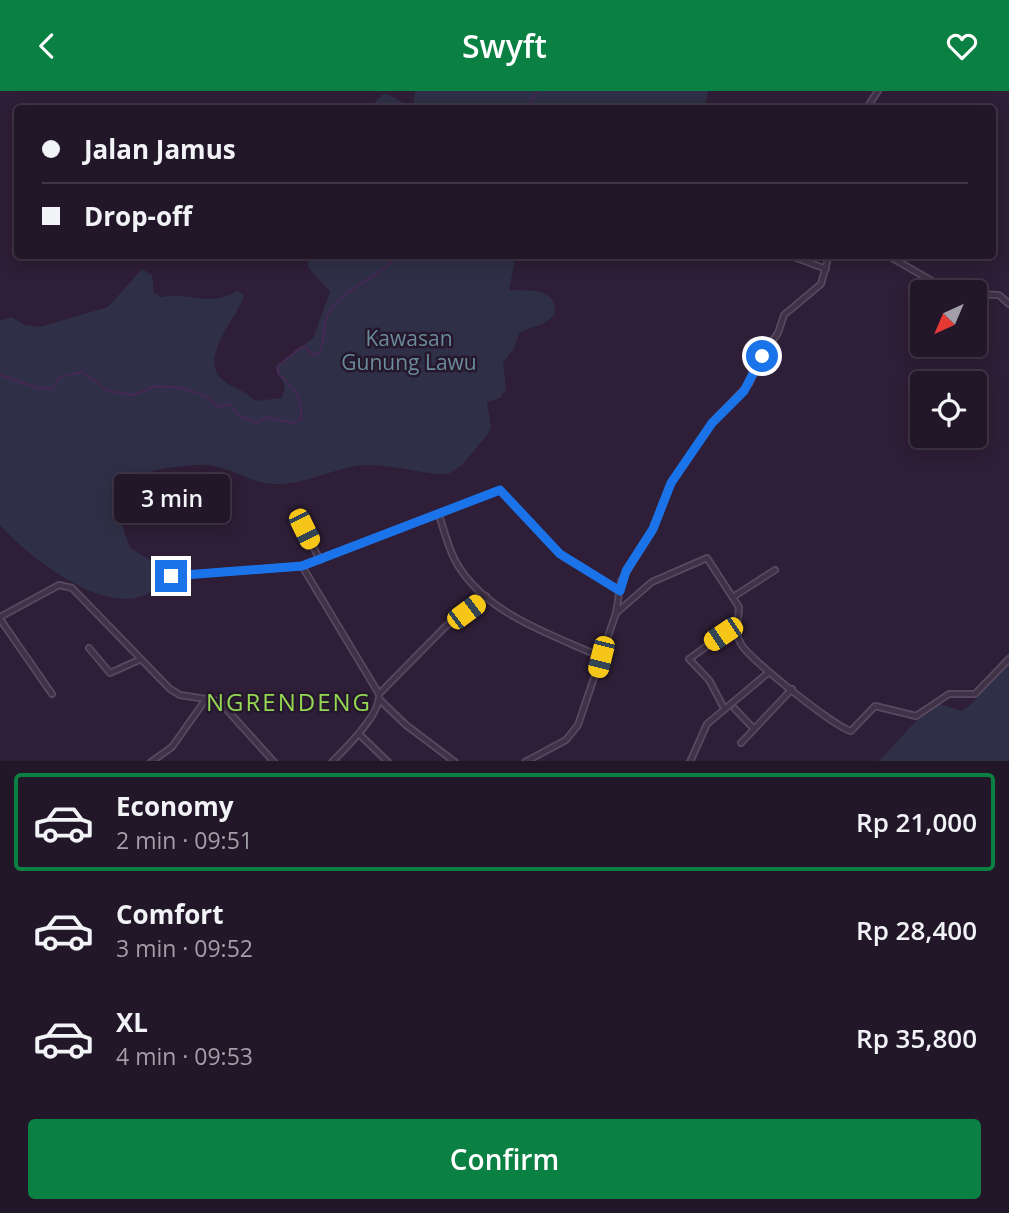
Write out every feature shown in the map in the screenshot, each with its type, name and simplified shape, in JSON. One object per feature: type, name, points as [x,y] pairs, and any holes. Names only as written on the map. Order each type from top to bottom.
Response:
[{"type":"street","points":[[800,259],[827,269]]},
{"type":"street","points":[[524,761],[559,744],[573,733],[583,715],[616,613],[626,571],[653,529],[671,483],[712,423],[748,384],[762,356],[778,333],[785,315],[821,284],[828,259]]},
{"type":"street","points":[[894,259],[930,280]]},
{"type":"street","points":[[987,294],[999,295],[1009,304]]},
{"type":"street","points":[[171,576],[302,566],[493,492],[503,491],[548,543],[620,591]]},
{"type":"street","points":[[439,515],[460,570],[486,596],[528,624],[601,657]]},
{"type":"street","points":[[304,529],[320,560]]},
{"type":"street","points":[[616,613],[652,582],[680,572],[705,557],[740,610],[736,625],[746,651],[769,672],[846,730],[853,731],[875,706],[916,716],[949,694],[975,694],[1009,659]]},
{"type":"street","points":[[302,566],[379,697],[406,725],[455,761]]},
{"type":"street","points":[[733,597],[775,570]]},
{"type":"street","points":[[52,694],[0,618],[60,585],[68,586],[139,660],[175,693],[207,698],[221,704],[274,761]]},
{"type":"street","points":[[332,761],[359,734],[379,697],[445,628],[486,596]]},
{"type":"street","points":[[724,708],[709,680],[689,660],[736,625]]},
{"type":"street","points":[[89,648],[110,673],[139,660]]},
{"type":"street","points":[[690,761],[703,730],[724,708],[769,672]]},
{"type":"street","points":[[741,743],[792,689]]},
{"type":"street","points":[[151,761],[172,747],[207,698]]},
{"type":"street","points":[[735,709],[754,729]]},
{"type":"street","points":[[359,734],[388,761]]},
{"type":"green space","points":[[415,91],[708,91],[706,105],[413,105]]},
{"type":"green space","points":[[385,93],[407,105],[371,105]]},
{"type":"green space","name":"Kawasan Gunung Lawu","points":[[308,259],[515,259],[509,290],[541,292],[551,299],[555,312],[543,324],[519,333],[514,349],[503,362],[506,390],[500,398],[487,402],[491,427],[488,434],[462,465],[448,474],[364,465],[298,482],[276,484],[259,482],[215,466],[192,465],[142,474],[117,485],[111,492],[130,548],[163,568],[164,577],[148,593],[127,599],[104,596],[80,586],[33,556],[0,525],[0,321],[11,317],[25,325],[40,327],[108,307],[142,269],[152,275],[154,293],[161,297],[208,299],[227,296],[237,291],[244,295],[218,346],[215,367],[223,380],[255,401],[282,398],[285,386],[275,367],[313,338],[330,292],[308,267]]},
{"type":"green space","points":[[1009,653],[1009,761],[879,761],[934,702],[961,711],[971,704],[978,698]]},
{"type":"waterway","points":[[528,105],[538,91]]},
{"type":"waterway","points":[[0,375],[38,388],[52,389],[60,377],[82,372],[108,391],[134,395],[156,386],[181,388],[206,396],[218,407],[230,404],[238,415],[257,423],[265,417],[294,423],[301,419],[301,405],[293,388],[278,373],[278,366],[301,347],[306,347],[312,355],[319,353],[327,316],[333,306],[394,259]]},
{"type":"district","name":"NGRENDENG","points":[[289,701]]},
{"type":"route","points":[[171,576],[302,566],[500,490],[506,493],[537,532],[560,554],[620,591],[626,571],[653,529],[671,483],[712,423],[744,391],[762,356]]}]
